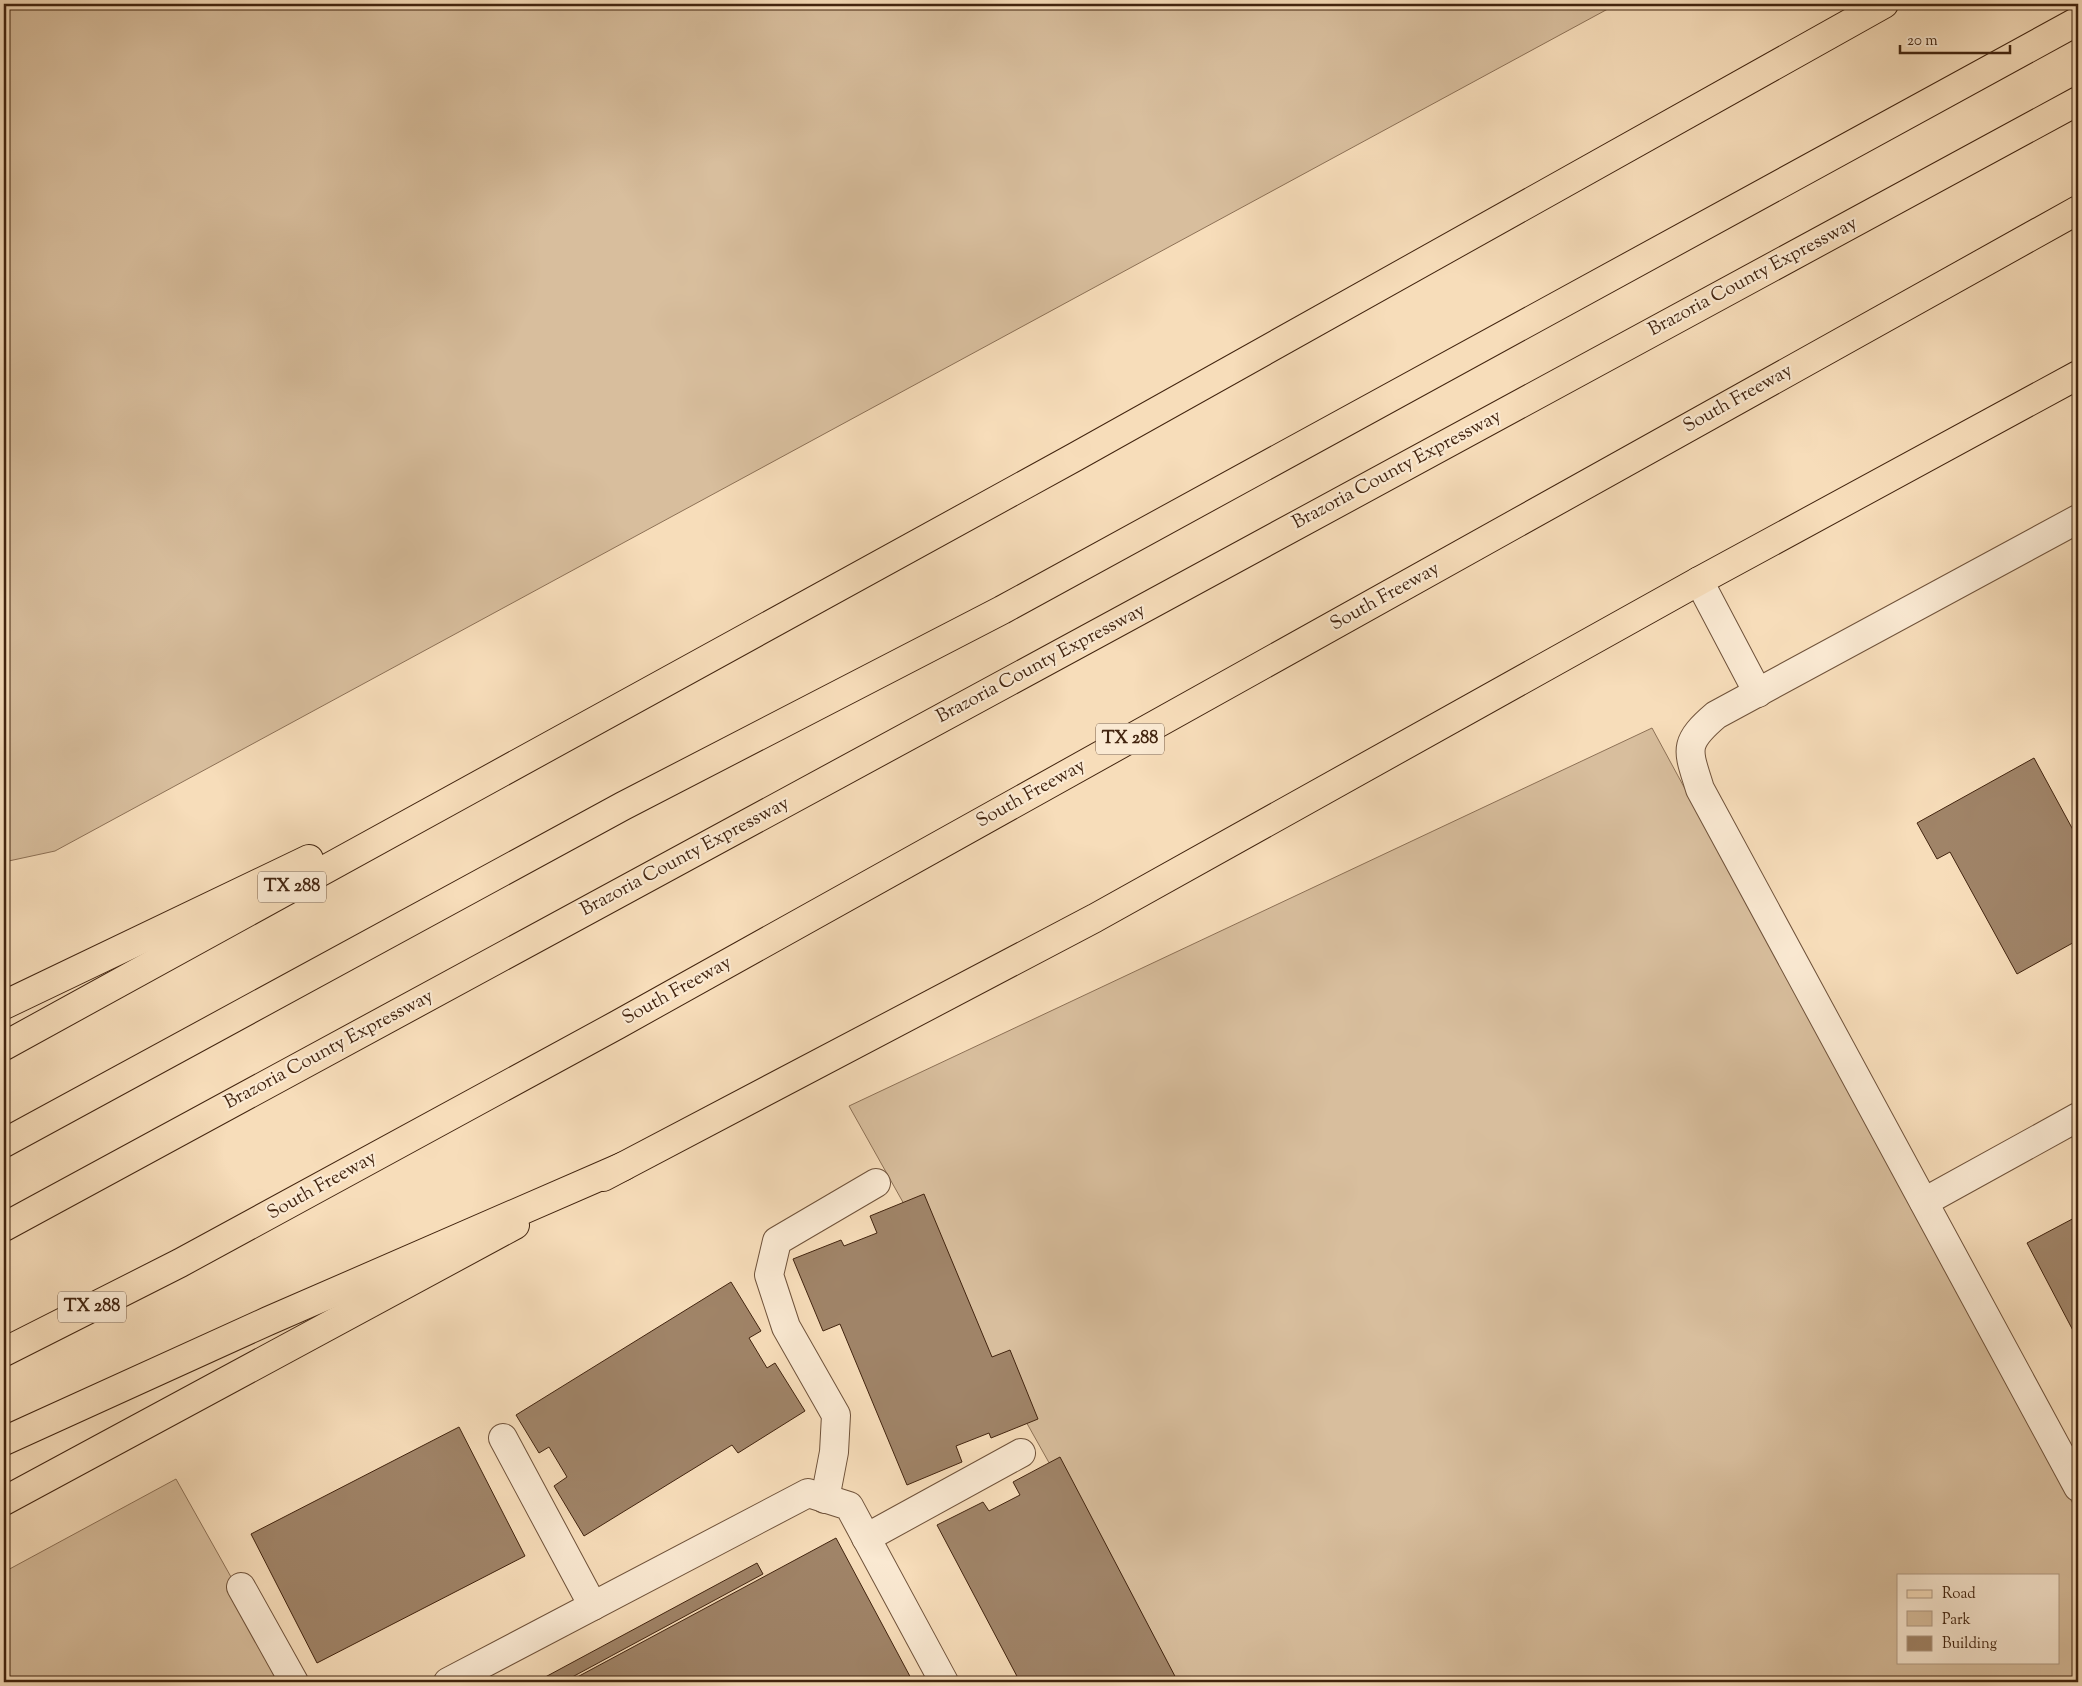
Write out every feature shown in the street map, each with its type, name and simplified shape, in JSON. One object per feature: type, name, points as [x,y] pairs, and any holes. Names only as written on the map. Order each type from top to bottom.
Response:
[{"type":"main road","name":"TX 288","points":[[4,1046],[1074,457],[1884,4]]},
{"type":"main road","points":[[4,1143],[623,806],[1002,610],[2078,21]]},
{"type":"main road","name":"Brazoria County Expressway","points":[[4,1227],[2078,101]]},
{"type":"main road","name":"South Freeway","points":[[4,1352],[180,1263],[608,1030],[2078,210]]},
{"type":"main road","points":[[4,1501],[624,1166],[1095,918],[1699,581],[2078,375]]},
{"type":"main road","points":[[4,1005],[581,729]]},
{"type":"main road","points":[[4,1441],[268,1321],[624,1166]]},
{"type":"street","points":[[2078,519],[1716,716],[1696,732],[1688,753],[1700,790],[2078,1487]]},
{"type":"street","points":[[1699,581],[1758,693]]},
{"type":"street","points":[[1924,1202],[2078,1117]]},
{"type":"street","points":[[825,1499],[834,1452],[836,1415],[786,1326],[769,1274],[778,1241],[876,1183]]},
{"type":"street","points":[[503,1438],[593,1606]]},
{"type":"street","points":[[866,1538],[1021,1453]]},
{"type":"street","points":[[448,1682],[808,1494],[849,1506],[944,1682]]},
{"type":"street","points":[[242,1587],[294,1682]]},
{"type":"green space","points":[[4,4],[1617,4],[55,851],[4,862]]},
{"type":"green space","points":[[1652,728],[2078,1513],[2078,1682],[1172,1682],[849,1106]]},
{"type":"green space","points":[[176,1479],[290,1682],[4,1682],[4,1572]]},
{"type":"building","points":[[2034,758],[2078,839],[2078,940],[2017,974],[1950,852],[1937,859],[1917,823]]},
{"type":"building","points":[[924,1194],[992,1357],[1010,1350],[1038,1419],[991,1438],[989,1433],[956,1446],[962,1462],[907,1485],[840,1324],[823,1331],[793,1259],[841,1240],[844,1246],[877,1233],[870,1216]]},
{"type":"building","points":[[2078,1216],[2078,1340],[2027,1243]]},
{"type":"building","points":[[731,1282],[761,1331],[749,1338],[767,1368],[775,1363],[805,1411],[738,1453],[732,1445],[584,1536],[554,1486],[567,1477],[549,1447],[539,1453],[516,1415]]},
{"type":"building","points":[[459,1427],[525,1556],[317,1663],[251,1534]]},
{"type":"building","points":[[1060,1457],[1178,1682],[1020,1682],[937,1525],[983,1502],[989,1511],[1020,1495],[1013,1482]]},
{"type":"building","points":[[836,1538],[913,1682],[568,1682]]},
{"type":"building","points":[[757,1563],[763,1574],[563,1682],[536,1682]]}]
